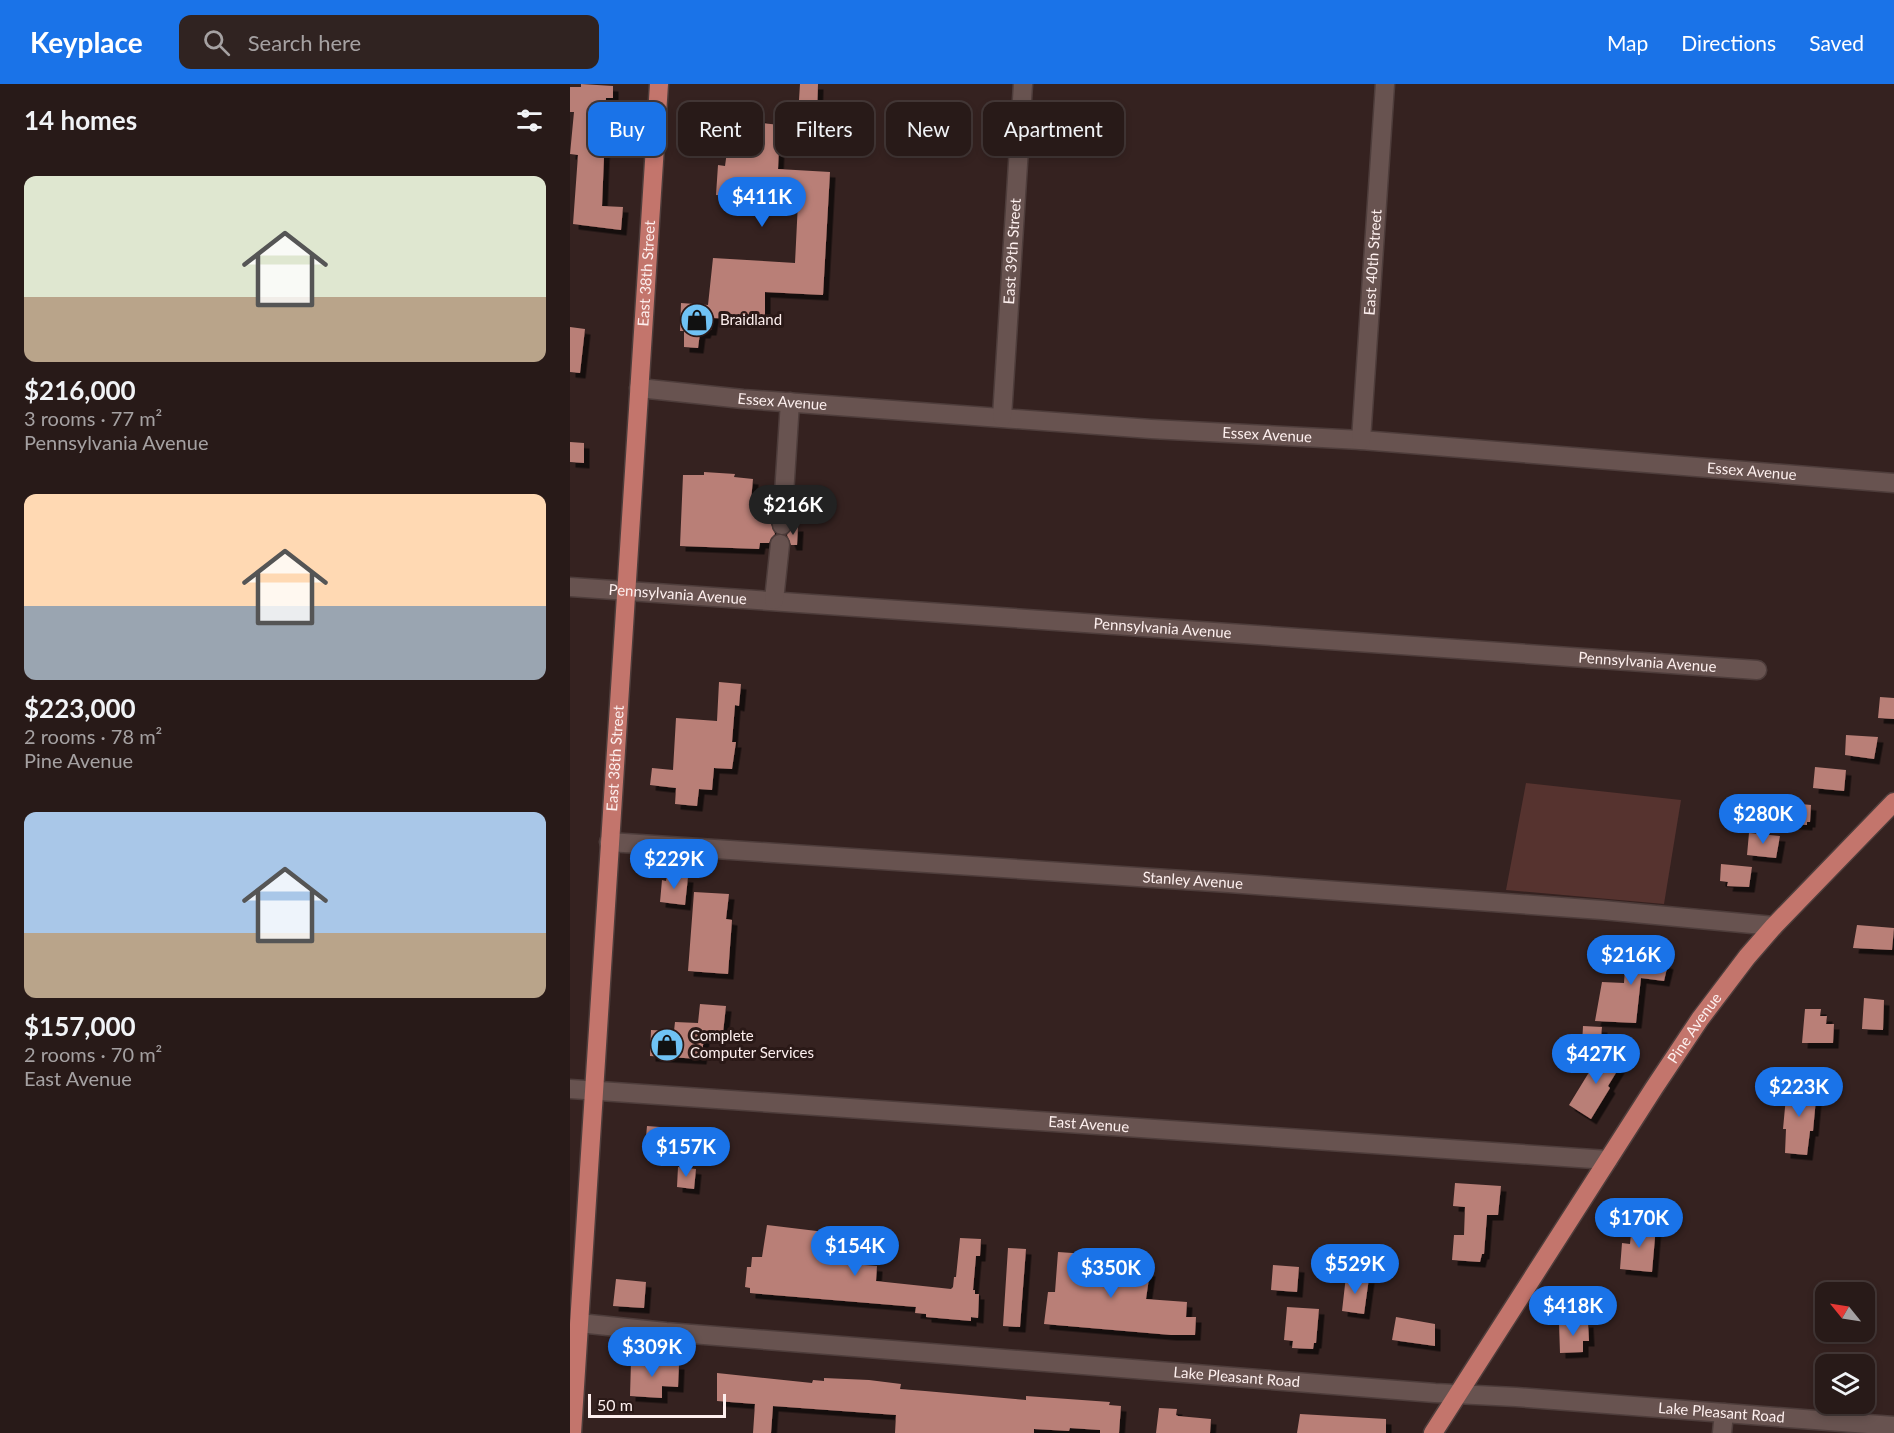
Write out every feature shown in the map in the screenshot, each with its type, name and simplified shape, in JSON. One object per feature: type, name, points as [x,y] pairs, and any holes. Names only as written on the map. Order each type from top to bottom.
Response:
[{"type":"main road","name":"East 38th Street","points":[[572,1433],[659,84]]},
{"type":"main road","name":"Pine Avenue","points":[[1434,1433],[1700,1019],[1774,926],[1894,802]]},
{"type":"street","name":"East 39th Street","points":[[1002,417],[1023,84]]},
{"type":"street","name":"East 40th Street","points":[[1361,440],[1385,84]]},
{"type":"street","name":"Essex Avenue","points":[[639,388],[712,397],[1232,434],[1361,440],[1894,483]]},
{"type":"street","points":[[782,525],[790,402]]},
{"type":"street","points":[[774,600],[780,544]]},
{"type":"street","name":"Pennsylvania Avenue","points":[[570,587],[626,589],[1756,670]]},
{"type":"street","name":"Stanley Avenue","points":[[609,842],[1276,886],[1602,910],[1774,926]]},
{"type":"street","name":"East Avenue","points":[[570,1089],[1608,1160]]},
{"type":"street","name":"Lake Pleasant Road","points":[[579,1323],[677,1333],[1894,1426]]},
{"type":"street","points":[[1722,1433],[1724,1413]]},
{"type":"shaded area","points":[[1526,783],[1681,800],[1664,904],[1506,890]]},
{"type":"building","points":[[581,84],[613,86],[613,98],[606,98],[606,102],[588,102],[588,156],[604,156],[602,206],[623,207],[621,230],[573,224],[578,155],[570,154],[574,112],[570,112],[570,87],[581,87]]},
{"type":"building","points":[[800,84],[818,84],[817,102],[799,102]]},
{"type":"building","points":[[763,123],[775,124],[775,156],[779,156],[778,169],[830,172],[823,295],[765,292],[765,320],[713,318],[711,330],[700,333],[698,348],[684,347],[684,331],[680,331],[681,303],[708,305],[713,258],[795,263],[798,202],[716,195],[718,165],[725,166],[726,156],[763,156]]},
{"type":"building","points":[[570,327],[585,329],[580,373],[570,372]]},
{"type":"building","points":[[570,442],[584,443],[584,463],[570,462]]},
{"type":"building","points":[[704,472],[735,474],[734,477],[753,479],[750,511],[763,511],[762,523],[771,524],[775,534],[769,543],[760,543],[759,549],[680,546],[683,475],[704,475]]},
{"type":"building","points":[[793,526],[798,526],[797,545],[791,545],[787,535]]},
{"type":"building","points":[[719,682],[741,684],[739,706],[735,705],[732,742],[736,742],[732,769],[714,768],[712,790],[699,789],[697,806],[675,804],[676,788],[650,785],[652,768],[673,770],[676,718],[717,721]]},
{"type":"building","points":[[1880,697],[1894,698],[1894,719],[1878,718]]},
{"type":"building","points":[[1846,735],[1878,737],[1874,759],[1845,755]]},
{"type":"building","points":[[1815,767],[1846,770],[1844,791],[1813,788]]},
{"type":"building","points":[[1781,802],[1811,805],[1810,822],[1807,822],[1807,825],[1778,823]]},
{"type":"building","points":[[1749,833],[1780,836],[1776,858],[1747,855]]},
{"type":"building","points":[[1721,864],[1752,867],[1749,887],[1727,886],[1728,882],[1720,881]]},
{"type":"building","points":[[667,875],[688,877],[685,905],[660,902],[662,880],[666,881]]},
{"type":"building","points":[[694,892],[729,894],[726,919],[732,920],[728,974],[688,971]]},
{"type":"building","points":[[1857,925],[1894,928],[1892,950],[1853,948]]},
{"type":"building","points":[[1638,946],[1665,947],[1663,962],[1668,964],[1664,981],[1641,978],[1636,1023],[1595,1021],[1602,982],[1624,983],[1626,953],[1637,954]]},
{"type":"building","points":[[1864,998],[1884,1000],[1883,1030],[1862,1029]]},
{"type":"building","points":[[700,1004],[726,1006],[723,1033],[705,1032],[701,1059],[650,1056],[651,1030],[674,1031],[675,1022],[698,1023]]},
{"type":"building","points":[[1805,1009],[1821,1009],[1820,1016],[1827,1016],[1826,1024],[1834,1024],[1833,1043],[1802,1043]]},
{"type":"building","points":[[1583,1026],[1602,1027],[1600,1047],[1582,1045]]},
{"type":"building","points":[[1602,1051],[1622,1063],[1591,1119],[1569,1105]]},
{"type":"building","points":[[1787,1086],[1817,1088],[1813,1131],[1810,1131],[1807,1155],[1785,1153],[1786,1129],[1783,1129]]},
{"type":"building","points":[[647,1126],[673,1128],[671,1149],[645,1148]]},
{"type":"building","points":[[678,1167],[696,1169],[694,1189],[677,1187]]},
{"type":"building","points":[[1455,1183],[1501,1186],[1498,1215],[1487,1215],[1484,1254],[1480,1262],[1452,1260],[1454,1235],[1464,1235],[1465,1207],[1453,1206]]},
{"type":"building","points":[[1632,1223],[1656,1226],[1652,1272],[1620,1269],[1622,1243],[1630,1244]]},
{"type":"building","points":[[767,1225],[825,1232],[824,1262],[877,1266],[876,1281],[951,1289],[954,1277],[956,1277],[960,1238],[981,1239],[980,1256],[976,1256],[973,1290],[975,1294],[979,1294],[978,1318],[971,1317],[971,1321],[926,1317],[926,1314],[915,1313],[916,1307],[750,1293],[750,1288],[745,1287],[747,1267],[751,1267],[752,1257],[762,1257]]},
{"type":"building","points":[[1008,1248],[1026,1249],[1020,1327],[1003,1326]]},
{"type":"building","points":[[1058,1252],[1115,1256],[1112,1267],[1150,1271],[1146,1299],[1187,1302],[1186,1317],[1196,1317],[1195,1335],[1044,1324],[1048,1292],[1055,1292]]},
{"type":"building","points":[[1273,1265],[1299,1267],[1297,1292],[1271,1290]]},
{"type":"building","points":[[1346,1276],[1369,1278],[1364,1314],[1342,1311]]},
{"type":"building","points":[[616,1279],[646,1282],[644,1308],[613,1306]]},
{"type":"building","points":[[1287,1307],[1319,1309],[1316,1343],[1313,1349],[1292,1348],[1293,1341],[1284,1340]]},
{"type":"building","points":[[1396,1317],[1435,1324],[1435,1346],[1392,1340]]},
{"type":"building","points":[[1588,1322],[1589,1341],[1583,1341],[1583,1352],[1560,1353],[1559,1323]]},
{"type":"building","points":[[631,1361],[679,1364],[678,1387],[662,1386],[662,1398],[630,1396]]},
{"type":"building","points":[[717,1373],[812,1383],[813,1380],[824,1381],[824,1378],[869,1380],[901,1384],[900,1389],[1026,1400],[1026,1396],[1110,1402],[1109,1405],[1121,1406],[1119,1433],[1100,1433],[1100,1430],[1070,1428],[1069,1431],[1034,1429],[1034,1433],[895,1433],[896,1415],[773,1406],[771,1433],[753,1433],[755,1404],[717,1401]]},
{"type":"building","points":[[1159,1408],[1177,1409],[1176,1415],[1178,1416],[1211,1419],[1210,1433],[1156,1433]]},
{"type":"building","points":[[1300,1414],[1386,1419],[1386,1433],[1297,1433]]},
{"type":"place","name":"Braidland","points":[[697,320]]},
{"type":"place","name":"Complete Computer Services","points":[[667,1045]]}]
